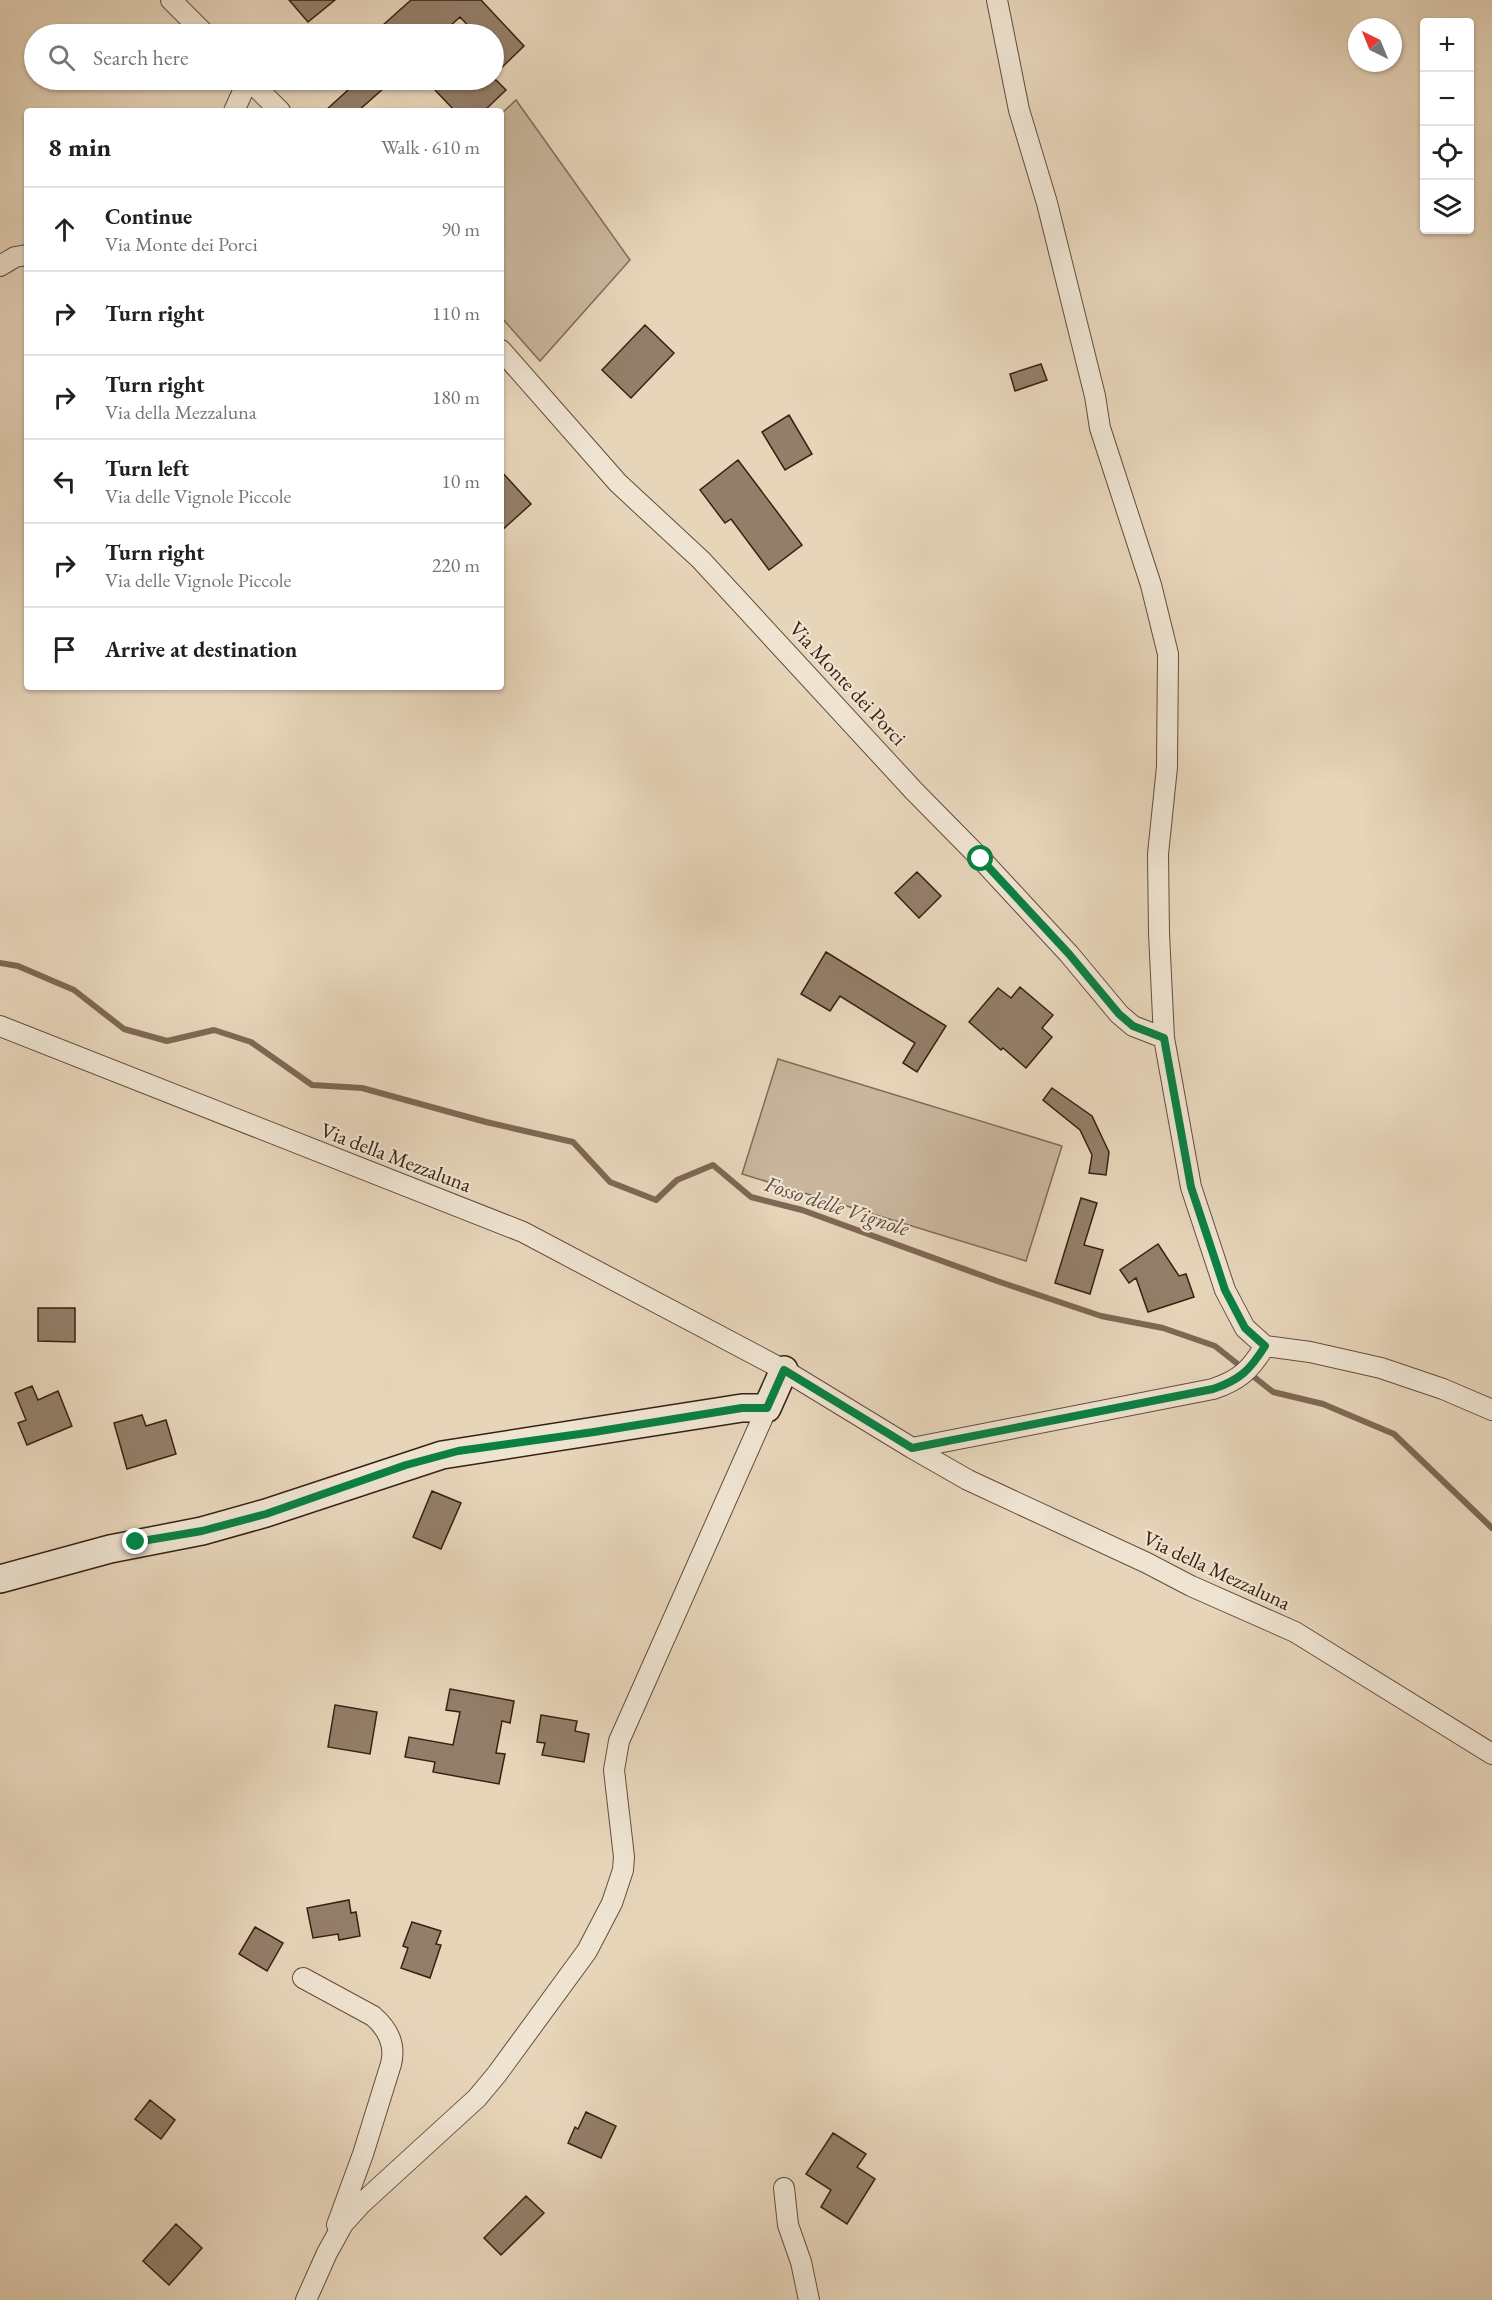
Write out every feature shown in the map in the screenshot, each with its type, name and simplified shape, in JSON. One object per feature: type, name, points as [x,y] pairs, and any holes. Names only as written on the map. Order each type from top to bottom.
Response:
[{"type":"street","points":[[171,0],[195,24]]},
{"type":"street","points":[[997,0],[1019,110],[1047,203],[1095,396],[1100,428],[1151,585],[1168,654],[1167,767],[1158,854],[1164,1038],[1191,1187],[1225,1290],[1245,1328],[1265,1346],[1310,1352],[1381,1368],[1443,1389],[1492,1410]]},
{"type":"street","points":[[235,108],[244,90]]},
{"type":"street","points":[[259,90],[277,108]]},
{"type":"street","points":[[0,266],[15,257],[24,256]]},
{"type":"street","name":"Via Monte dei Porci","points":[[504,353],[618,483],[700,560],[1069,954],[1119,1014],[1133,1026],[1164,1038]]},
{"type":"street","name":"Via della Mezzaluna","points":[[0,1026],[523,1232],[773,1364],[968,1480],[1147,1563],[1191,1586],[1295,1632],[1492,1754]]},
{"type":"street","points":[[912,1448],[1213,1389],[1231,1383],[1252,1366],[1265,1346]]},
{"type":"street","points":[[327,2253],[343,2224],[352,2213],[465,2110],[488,2086],[587,1951],[600,1929],[623,1870],[624,1857],[614,1770],[619,1742],[767,1408],[773,1364]]},
{"type":"street","points":[[0,1579],[117,1547],[202,1531],[266,1514],[406,1465],[458,1451],[742,1408],[767,1408]]},
{"type":"street","points":[[303,1978],[373,2016],[389,2035],[393,2052],[363,2154],[327,2253],[306,2300]]},
{"type":"street","points":[[784,2188],[788,2224],[801,2262],[809,2300]]},
{"type":"shaded area","points":[[516,100],[630,260],[540,361],[504,320],[504,111]]},
{"type":"shaded area","points":[[778,1059],[1062,1146],[1026,1261],[742,1174]]},
{"type":"building","points":[[289,0],[335,0],[308,22]]},
{"type":"building","points":[[411,0],[481,0],[503,24],[467,24],[460,17],[452,24],[384,24]]},
{"type":"building","points":[[504,25],[524,46],[504,65]]},
{"type":"building","points":[[504,88],[506,90],[487,108],[452,108],[435,90],[504,90]]},
{"type":"building","points":[[348,90],[382,90],[361,108],[328,108]]},
{"type":"building","points":[[645,325],[674,353],[631,398],[602,370]]},
{"type":"building","points":[[1041,364],[1047,380],[1015,391],[1010,374]]},
{"type":"building","points":[[789,415],[812,454],[785,470],[762,432]]},
{"type":"building","points":[[738,460],[802,545],[769,570],[731,519],[725,523],[700,490]]},
{"type":"building","points":[[504,474],[531,504],[504,528]]},
{"type":"building","points":[[917,872],[941,896],[919,918],[895,893]]},
{"type":"building","points":[[826,952],[946,1026],[917,1072],[903,1063],[915,1043],[840,996],[830,1011],[801,994]]},
{"type":"building","points":[[1020,987],[1053,1015],[1042,1028],[1052,1037],[1026,1068],[969,1022],[998,988],[1011,998]]},
{"type":"building","points":[[1052,1088],[1092,1116],[1109,1152],[1106,1175],[1089,1173],[1092,1155],[1080,1130],[1043,1100]]},
{"type":"building","points":[[1081,1198],[1097,1203],[1084,1245],[1103,1250],[1090,1294],[1055,1283]]},
{"type":"building","points":[[1158,1244],[1179,1276],[1186,1274],[1194,1297],[1148,1312],[1136,1278],[1129,1283],[1120,1270]]},
{"type":"building","points":[[38,1308],[75,1308],[75,1342],[38,1341]]},
{"type":"building","points":[[32,1386],[38,1400],[58,1391],[72,1426],[27,1445],[18,1423],[26,1420],[15,1393]]},
{"type":"building","points":[[142,1415],[146,1426],[166,1420],[176,1454],[127,1469],[114,1423]]},
{"type":"building","points":[[432,1491],[461,1503],[441,1549],[413,1537]]},
{"type":"building","points":[[450,1689],[514,1701],[510,1723],[502,1721],[496,1753],[505,1754],[499,1784],[433,1772],[435,1762],[405,1757],[409,1737],[453,1745],[460,1712],[446,1710]]},
{"type":"building","points":[[335,1705],[377,1712],[370,1754],[328,1747]]},
{"type":"building","points":[[541,1715],[577,1721],[575,1731],[589,1734],[584,1762],[542,1755],[545,1743],[537,1742]]},
{"type":"building","points":[[349,1900],[351,1913],[356,1912],[360,1936],[339,1940],[338,1934],[313,1938],[307,1908]]},
{"type":"building","points":[[412,1922],[441,1931],[436,1944],[441,1945],[430,1978],[401,1968],[408,1948],[403,1946]]},
{"type":"building","points":[[255,1927],[283,1943],[267,1971],[239,1954]]},
{"type":"building","points":[[150,2100],[175,2120],[161,2139],[135,2119]]},
{"type":"building","points":[[586,2112],[616,2126],[601,2158],[568,2143],[575,2127],[578,2129]]},
{"type":"building","points":[[833,2133],[866,2154],[857,2167],[875,2179],[847,2224],[821,2207],[831,2190],[806,2174]]},
{"type":"building","points":[[526,2196],[544,2213],[501,2255],[484,2238]]},
{"type":"building","points":[[176,2224],[202,2248],[169,2285],[143,2261]]},
{"type":"waterway","name":"Fosso delle Vignole","points":[[0,963],[18,966],[74,990],[124,1029],[167,1041],[214,1030],[251,1042],[312,1085],[362,1088],[486,1122],[573,1142],[610,1182],[656,1200],[677,1180],[713,1165],[751,1197],[802,1210],[1101,1316],[1163,1328],[1215,1346],[1273,1392],[1323,1404],[1394,1434],[1492,1528]]},
{"type":"route","points":[[136,1542],[202,1531],[266,1514],[406,1465],[458,1451],[742,1408],[767,1408],[784,1370],[912,1448],[1213,1389],[1231,1383],[1252,1366],[1265,1346],[1245,1328],[1225,1290],[1191,1187],[1164,1038],[1133,1026],[1119,1014],[1069,954],[981,859]]}]
